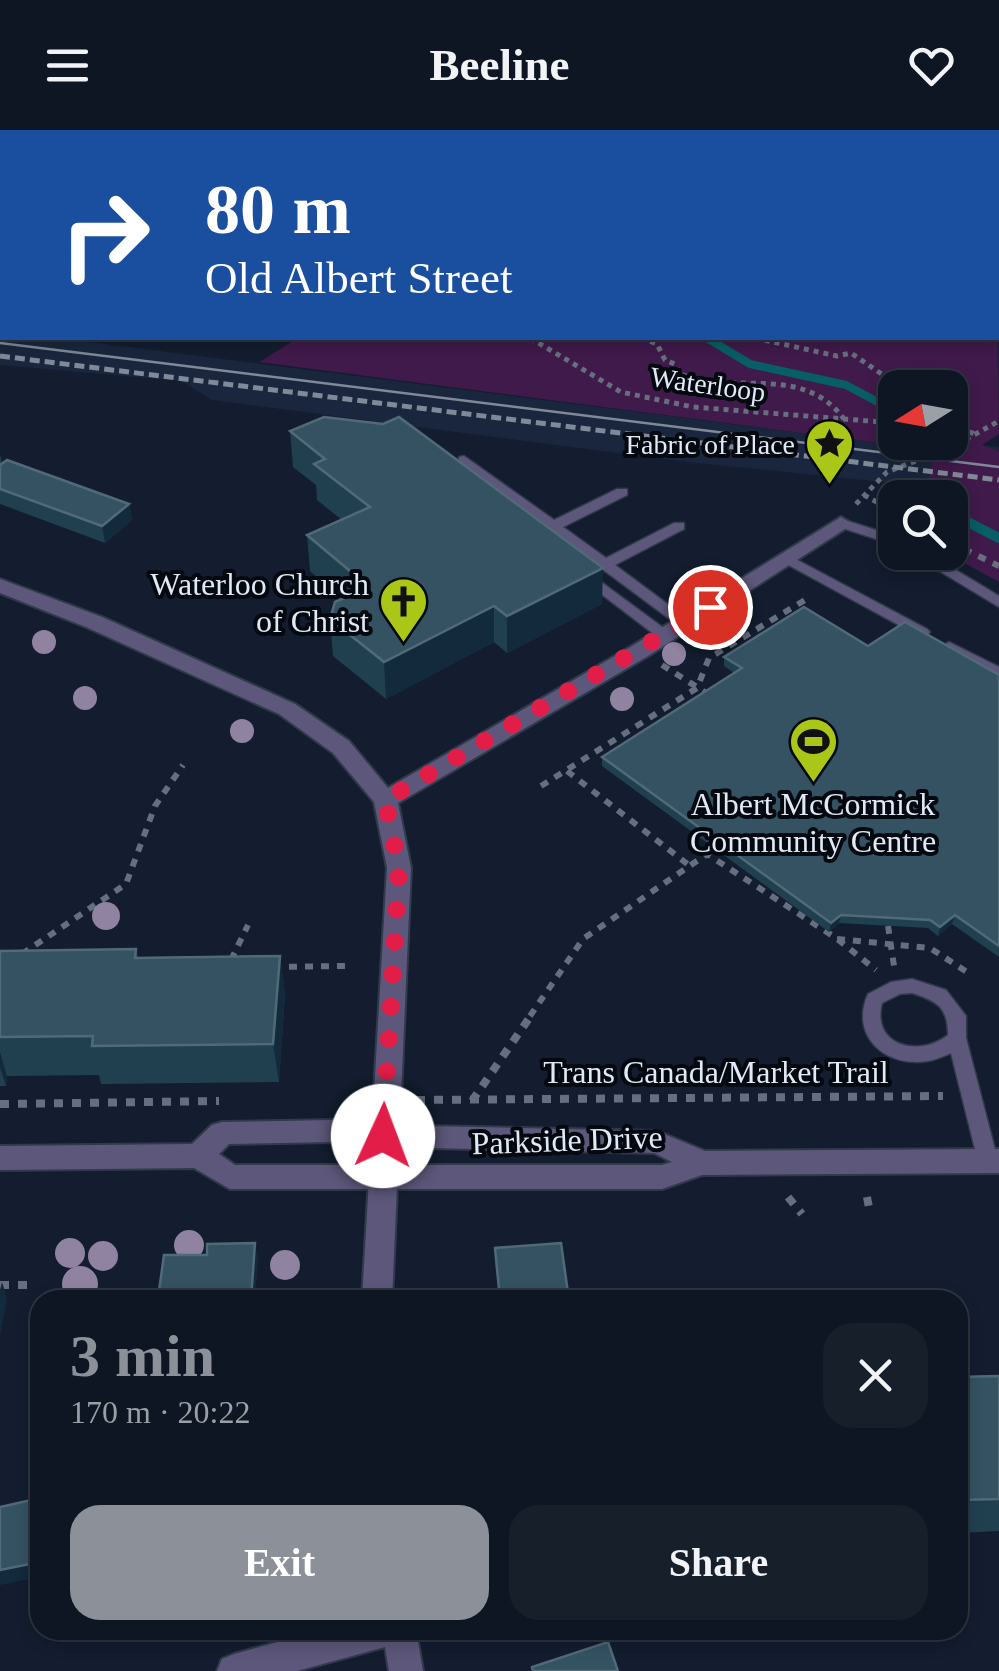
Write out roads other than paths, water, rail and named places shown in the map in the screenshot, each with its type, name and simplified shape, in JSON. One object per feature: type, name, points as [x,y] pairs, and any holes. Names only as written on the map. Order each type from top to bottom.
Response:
[{"type":"street","points":[[385,800],[640,651],[840,524]]},
{"type":"street","points":[[0,586],[94,622],[287,709],[342,747],[385,800],[399,868],[377,1290]]},
{"type":"street","name":"Parkside Drive","points":[[199,1156],[222,1133],[333,1130],[383,1136],[657,1142],[702,1163]]},
{"type":"street","name":"Parkside Drive","points":[[0,1158],[199,1156],[230,1177],[381,1178],[662,1177],[702,1163],[994,1161]]},
{"type":"street","points":[[234,1671],[347,1640]]},
{"type":"street","points":[[401,1640],[406,1671]]},
{"type":"lane","points":[[464,460],[605,564],[674,629]]},
{"type":"lane","points":[[553,526],[622,492]]},
{"type":"lane","points":[[840,524],[878,536]]},
{"type":"lane","points":[[605,564],[679,526]]},
{"type":"lane","points":[[786,558],[999,673]]},
{"type":"lane","points":[[945,570],[999,602]]},
{"type":"lane","points":[[592,581],[674,629]]},
{"type":"lane","points":[[957,1038],[938,1054],[924,1056],[894,1050],[873,1032],[869,1009],[874,999],[897,987],[926,989],[951,1004],[960,1027],[957,1038],[970,1096],[994,1161]]},
{"type":"waterway","points":[[710,340],[750,364],[846,385],[878,402]]},
{"type":"waterway","points":[[968,522],[999,538]]},
{"type":"tram line","points":[[0,343],[999,467]]},
{"type":"railway","points":[[0,356],[999,480]]},
{"type":"place","name":"Fabric of Place","points":[[830,486]]},
{"type":"place","name":"Waterloo Church of Christ","points":[[404,644]]},
{"type":"place","name":"Albert McCormick Community Centre","points":[[813,784]]}]
